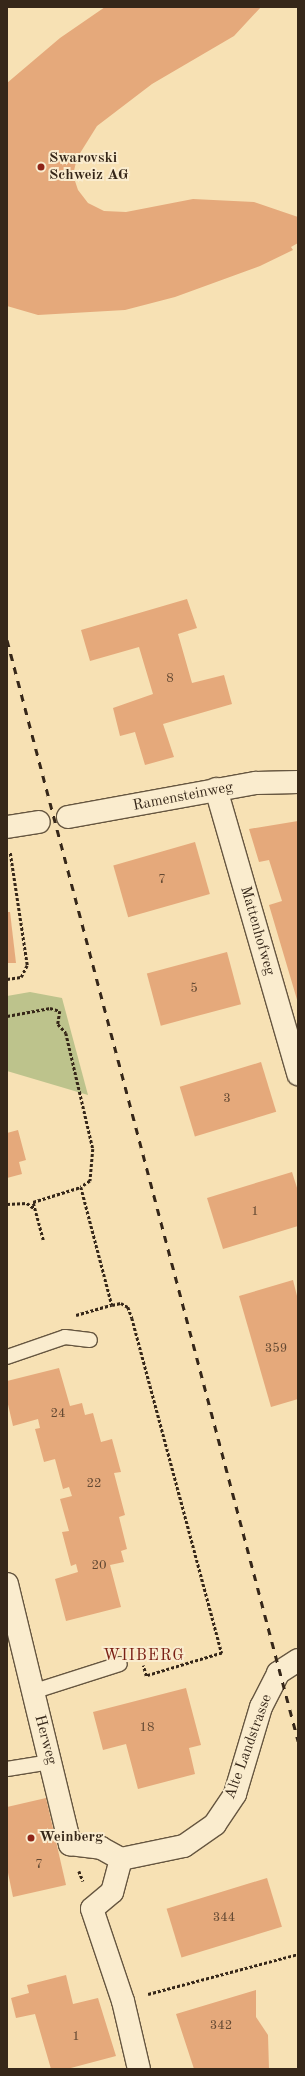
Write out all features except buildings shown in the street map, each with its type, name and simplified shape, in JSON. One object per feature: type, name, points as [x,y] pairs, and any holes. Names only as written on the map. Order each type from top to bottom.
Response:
[{"type":"street","name":"Ramensteinweg","points":[[68,817],[111,812],[216,789],[256,783],[298,782]]},
{"type":"street","name":"Mattenhofweg","points":[[216,789],[298,1074]]},
{"type":"street","points":[[8,838],[39,822]]},
{"type":"street","name":"Herweg","points":[[7,1584],[15,1657],[32,1692],[70,1844]]},
{"type":"street","name":"Alte Landstrasse","points":[[121,1859],[184,1846],[215,1824],[235,1794],[261,1707],[278,1673],[298,1660]]},
{"type":"street","points":[[70,1844],[101,1848],[121,1859],[112,1892],[92,1909],[123,2001],[139,2069]]},
{"type":"lane","points":[[7,1357],[65,1337],[90,1340]]},
{"type":"lane","points":[[32,1692],[120,1664]]},
{"type":"lane","points":[[7,1769],[50,1762]]},
{"type":"path","points":[[7,979],[21,977],[27,965],[8,838]]},
{"type":"path","points":[[7,1016],[50,1008],[60,1011],[58,1024],[66,1033],[93,1149],[90,1181],[81,1187],[33,1202],[44,1240]]},
{"type":"path","points":[[81,1187],[112,1305],[121,1302],[128,1307],[132,1318],[222,1653],[146,1676],[140,1652],[128,1651],[120,1664]]},
{"type":"path","points":[[7,1204],[27,1203],[36,1209]]},
{"type":"path","points":[[70,1844],[92,1909]]},
{"type":"path","points":[[123,2001],[298,1954]]},
{"type":"green space","points":[[30,992],[62,998],[88,1095],[7,1071],[7,996]]},
{"type":"railway","points":[[7,640],[298,1741]]},
{"type":"place","name":"Swarovski Schweiz AG","points":[[41,167]]},
{"type":"place","name":"Weinberg","points":[[31,1838]]},
{"type":"district","name":"WIIBERG","points":[[144,1656]]}]
